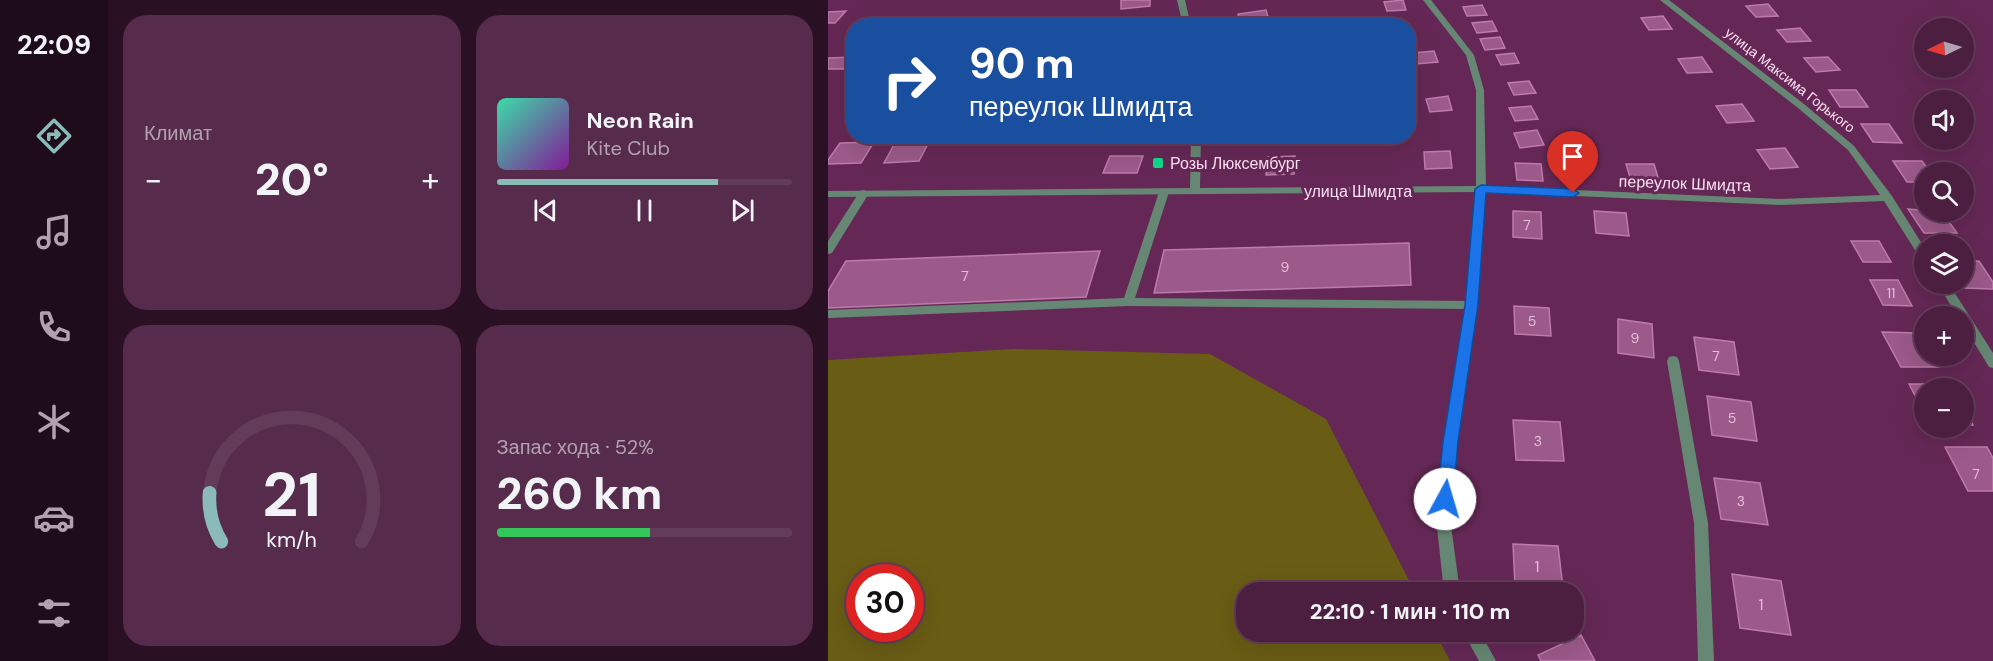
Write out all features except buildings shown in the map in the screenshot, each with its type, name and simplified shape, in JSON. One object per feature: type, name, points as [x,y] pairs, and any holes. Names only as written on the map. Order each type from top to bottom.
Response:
[{"type":"street","points":[[1181,0],[1185,18]]},
{"type":"street","points":[[1427,0],[1470,55],[1480,90],[1481,189],[1471,305],[1450,442],[1443,518],[1451,582]]},
{"type":"street","name":"улица Максима Горького","points":[[1664,0],[1801,106],[1851,148],[1888,198],[1914,239]]},
{"type":"street","points":[[1195,190],[1196,144]]},
{"type":"street","name":"улица Шмидта","points":[[828,194],[1481,189]]},
{"type":"street","name":"переулок Шмидта","points":[[1481,189],[1781,202],[1888,198]]},
{"type":"street","points":[[1128,302],[1164,192]]},
{"type":"street","points":[[828,250],[864,193]]},
{"type":"street","points":[[1949,294],[1993,363]]},
{"type":"street","points":[[828,314],[1128,302],[1471,305]]},
{"type":"street","points":[[1673,361],[1701,523],[1706,661]]},
{"type":"street","points":[[1477,642],[1488,661]]},
{"type":"shaded area","points":[[1014,349],[1210,354],[1326,419],[1410,582],[1236,582],[1236,642],[1440,642],[1450,661],[828,661],[828,360]]},
{"type":"place","name":"Розы Люксембург","points":[[1158,163]]},
{"type":"route","points":[[1445,499],[1450,442],[1471,305],[1481,189],[1573,193]]}]
